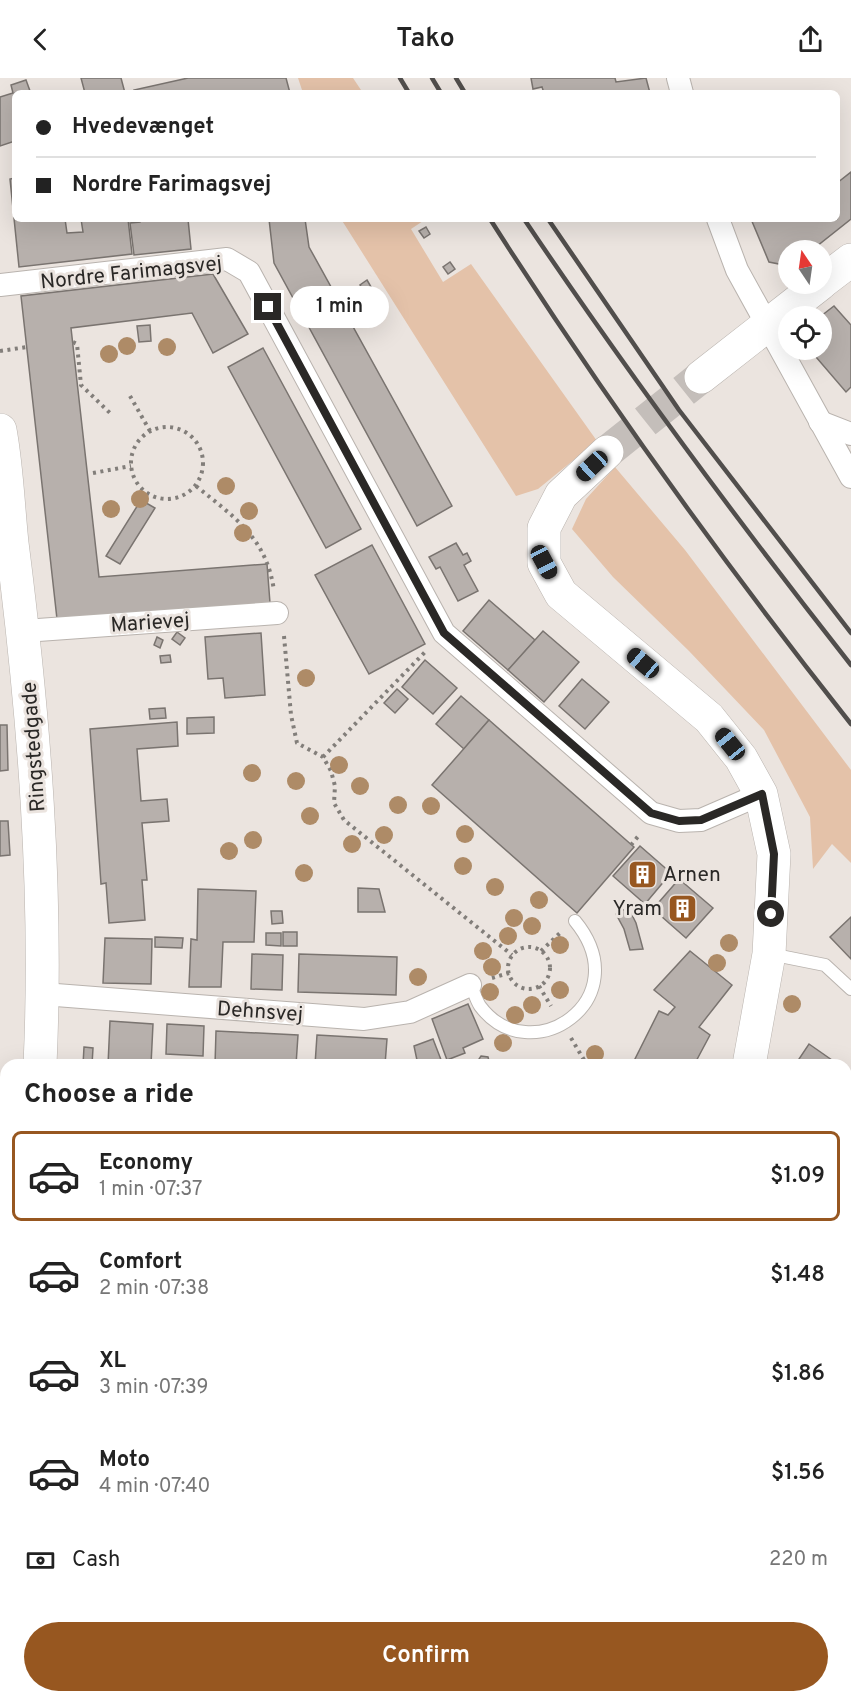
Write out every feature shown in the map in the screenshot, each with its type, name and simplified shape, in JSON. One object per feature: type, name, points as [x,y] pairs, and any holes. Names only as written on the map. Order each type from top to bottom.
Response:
[{"type":"street","points":[[719,222],[737,270],[851,477]]},
{"type":"street","name":"Nordre Farimagsvej","points":[[0,285],[227,259],[249,272],[444,633],[651,813],[679,821],[701,820],[762,794]]},
{"type":"street","points":[[832,275],[851,260]]},
{"type":"street","points":[[701,377],[807,294]]},
{"type":"street","points":[[820,422],[851,434]]},
{"type":"street","name":"Ringstedgade","points":[[0,430],[24,631],[40,842],[43,994],[40,1059]]},
{"type":"street","points":[[607,452],[561,495],[544,528],[544,562],[561,594],[709,718],[741,758],[762,794],[774,854],[769,954],[750,1059]]},
{"type":"street","points":[[0,494],[12,540]]},
{"type":"street","name":"Marievej","points":[[24,631],[277,613]]},
{"type":"street","name":"Dehnsvej","points":[[43,994],[364,1019],[410,1012],[470,985]]},
{"type":"lane","points":[[470,985],[480,1005],[497,1022],[518,1031],[540,1032],[562,1025],[579,1012],[590,996],[596,976],[595,955],[588,936],[575,921]]},
{"type":"lane","points":[[769,954],[825,965],[851,989]]},
{"type":"path","points":[[73,342],[77,344],[81,385],[111,414]]},
{"type":"path","points":[[0,351],[27,347]]},
{"type":"path","points":[[130,396],[150,431]]},
{"type":"path","points":[[164,427],[178,429],[190,435],[200,446],[204,459],[202,473],[196,486],[185,495],[171,499],[157,498],[144,492],[135,480],[131,466],[136,446],[150,431],[164,427]]},
{"type":"path","points":[[93,472],[131,466]]},
{"type":"path","points":[[196,486],[256,539],[271,569],[277,613],[285,641],[291,715],[297,743],[322,757],[331,771],[336,786],[334,803],[344,820],[512,955]]},
{"type":"path","points":[[322,757],[444,633]]},
{"type":"path","points":[[541,951],[575,921]]},
{"type":"path","points":[[528,947],[541,951],[549,962],[546,980],[532,988],[518,985],[512,980],[508,967],[512,955],[519,949],[528,947]]},
{"type":"shaded area","points":[[298,78],[353,78],[361,90],[302,90]]},
{"type":"shaded area","points":[[343,222],[422,222],[411,229],[443,282],[471,264],[597,441],[538,489],[516,496]]},
{"type":"shaded area","points":[[615,467],[685,550],[851,770],[851,863],[832,844],[813,869],[810,817],[764,730],[689,651],[613,577],[572,529],[586,499]]},
{"type":"building","points":[[81,78],[121,78],[124,90],[84,90]]},
{"type":"building","points":[[188,78],[286,78],[289,90],[134,90]]},
{"type":"building","points":[[531,78],[615,78],[616,82],[646,78],[649,90],[543,90],[542,87],[533,89]]},
{"type":"building","points":[[26,80],[30,90],[12,90],[11,85]]},
{"type":"building","points":[[12,93],[12,142],[0,146],[0,97]]},
{"type":"building","points":[[851,172],[851,219],[825,240],[778,240],[778,264],[769,262],[752,222],[840,222],[840,181]]},
{"type":"building","points":[[14,222],[65,222],[67,233],[83,232],[81,222],[128,222],[132,254],[19,267]]},
{"type":"building","points":[[188,222],[191,249],[134,255],[130,223]]},
{"type":"building","points":[[269,222],[305,222],[309,247],[452,506],[417,526],[274,263]]},
{"type":"building","points":[[426,227],[430,234],[424,238],[419,231]]},
{"type":"building","points":[[450,262],[455,269],[448,274],[443,267]]},
{"type":"building","points":[[213,274],[248,334],[213,353],[192,313],[71,328],[99,577],[267,564],[270,603],[57,619],[21,296]]},
{"type":"building","points":[[367,280],[378,299],[371,303],[360,285]]},
{"type":"building","points":[[834,306],[851,325],[851,387],[846,392],[819,360],[832,360],[832,308]]},
{"type":"building","points":[[150,325],[151,341],[139,342],[137,326]]},
{"type":"building","points":[[263,348],[361,529],[326,548],[228,367]]},
{"type":"building","points":[[141,500],[155,508],[120,564],[106,556]]},
{"type":"building","points":[[456,543],[463,555],[467,553],[471,561],[464,565],[478,591],[458,601],[440,567],[436,569],[429,557]]},
{"type":"building","points":[[372,545],[425,644],[369,674],[315,575]]},
{"type":"building","points":[[489,600],[535,640],[508,670],[463,631]]},
{"type":"building","points":[[543,631],[579,662],[544,702],[508,670]]},
{"type":"building","points":[[177,632],[185,638],[180,645],[172,639]]},
{"type":"building","points":[[261,633],[265,695],[225,698],[223,678],[208,679],[205,637]]},
{"type":"building","points":[[157,637],[163,640],[160,648],[154,645]]},
{"type":"building","points":[[170,655],[171,662],[161,663],[160,656]]},
{"type":"building","points":[[425,660],[457,688],[433,714],[402,687]]},
{"type":"building","points":[[582,679],[609,702],[585,729],[559,706]]},
{"type":"building","points":[[397,689],[408,699],[395,713],[384,703]]},
{"type":"building","points":[[461,696],[489,720],[464,749],[436,724]]},
{"type":"building","points":[[165,708],[166,718],[150,719],[149,709]]},
{"type":"building","points":[[214,717],[214,733],[187,734],[187,718]]},
{"type":"building","points":[[489,720],[634,847],[577,913],[432,785]]},
{"type":"building","points":[[177,722],[178,746],[137,749],[141,801],[167,799],[169,821],[142,823],[147,880],[142,880],[145,920],[109,923],[106,883],[101,884],[90,729]]},
{"type":"building","points":[[0,725],[7,725],[8,770],[0,771]]},
{"type":"building","points":[[0,821],[8,821],[10,855],[0,856]]},
{"type":"building","name":"Arnen","points":[[640,846],[671,873],[645,904],[613,876]]},
{"type":"building","name":"Yram","points":[[679,879],[713,908],[686,938],[653,909]]},
{"type":"building","points":[[358,888],[379,889],[385,912],[358,912]]},
{"type":"building","points":[[198,889],[256,891],[254,942],[223,942],[221,987],[189,987],[191,939],[197,940]]},
{"type":"building","points":[[628,907],[636,923],[643,949],[630,950],[624,929],[616,914]]},
{"type":"building","points":[[271,911],[282,911],[283,923],[272,924]]},
{"type":"building","points":[[851,917],[851,959],[830,937]]},
{"type":"building","points":[[283,932],[297,932],[297,946],[283,946]]},
{"type":"building","points":[[266,933],[281,933],[281,946],[266,945]]},
{"type":"building","points":[[155,937],[183,938],[182,948],[155,947]]},
{"type":"building","points":[[105,938],[152,939],[151,984],[103,983]]},
{"type":"building","points":[[690,951],[732,985],[699,1027],[710,1035],[697,1059],[635,1059],[659,1011],[668,1015],[675,1007],[654,990]]},
{"type":"building","points":[[252,954],[283,955],[282,990],[251,989]]},
{"type":"building","points":[[299,954],[397,957],[396,995],[298,992]]},
{"type":"building","points":[[468,1004],[483,1039],[463,1048],[465,1053],[447,1059],[432,1019]]},
{"type":"building","points":[[110,1021],[153,1024],[151,1059],[108,1059]]},
{"type":"building","points":[[167,1024],[204,1026],[203,1056],[166,1054]]},
{"type":"building","points":[[216,1031],[298,1035],[296,1059],[215,1059]]},
{"type":"building","points":[[317,1035],[387,1039],[385,1059],[315,1059]]},
{"type":"building","points":[[433,1039],[441,1059],[417,1059],[414,1046]]},
{"type":"building","points":[[809,1044],[830,1059],[799,1059]]},
{"type":"building","points":[[84,1047],[93,1048],[92,1059],[83,1059]]},
{"type":"tunnel","points":[[607,452],[701,377]]},
{"type":"railway","points":[[400,78],[407,90]]},
{"type":"railway","points":[[432,78],[439,90]]},
{"type":"railway","points":[[456,78],[463,90]]},
{"type":"railway","points":[[492,222],[575,349],[664,476],[851,724]]},
{"type":"railway","points":[[526,222],[683,445],[851,665]]},
{"type":"railway","points":[[550,222],[679,410],[851,633]]},
{"type":"place","name":"Arnen","points":[[642,874]]},
{"type":"place","name":"Yram","points":[[683,908]]},
{"type":"route","points":[[268,307],[444,633],[651,813],[679,821],[701,820],[762,794],[774,854],[771,914]]}]
